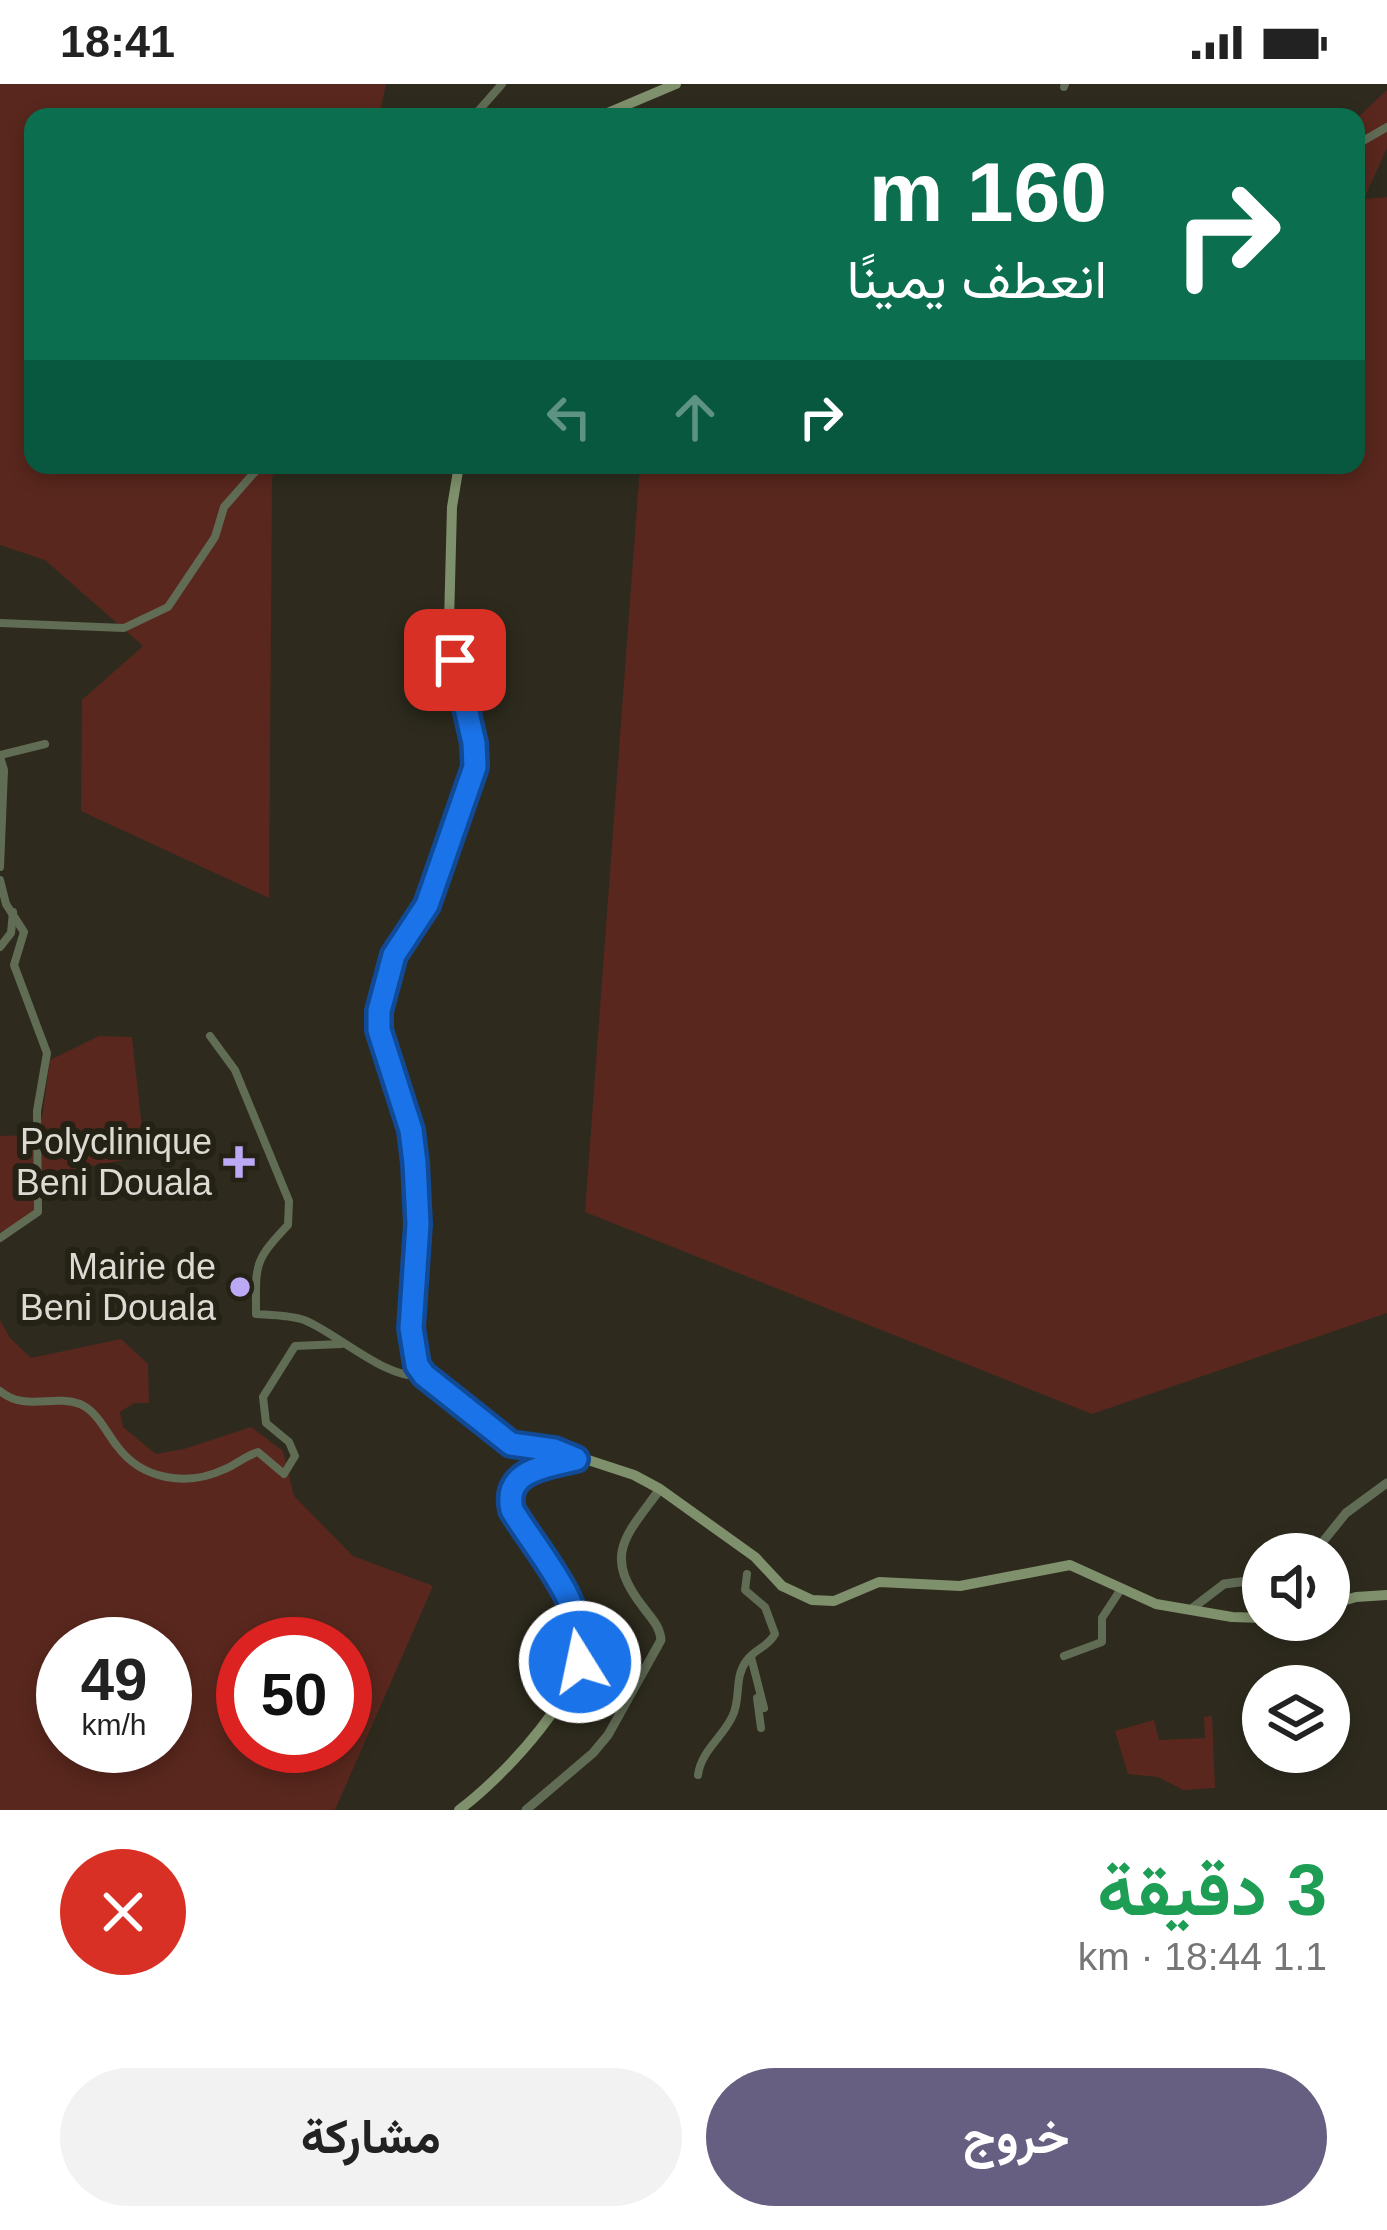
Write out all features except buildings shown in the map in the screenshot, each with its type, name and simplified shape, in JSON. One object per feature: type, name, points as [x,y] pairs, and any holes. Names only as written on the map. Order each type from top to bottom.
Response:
[{"type":"main road","points":[[619,108],[676,84]]},
{"type":"main road","points":[[458,474],[449,622],[475,767],[427,905],[394,955],[379,1011],[379,1030],[411,1130],[415,1163],[418,1224],[411,1328],[417,1365],[511,1444],[554,1450],[634,1475],[745,1549],[782,1586],[819,1601],[842,1598],[879,1582],[960,1586],[1061,1566],[1078,1568],[1156,1604],[1242,1618]]},
{"type":"main road","points":[[464,1808],[555,1712],[580,1662],[578,1620],[509,1498],[514,1482],[526,1473],[576,1459]]},
{"type":"main road","points":[[1350,1599],[1387,1595]]},
{"type":"street","points":[[481,108],[502,84]]},
{"type":"street","points":[[0,623],[124,628],[168,607],[215,537],[224,507],[253,474]]},
{"type":"street","points":[[0,867],[4,770],[0,756],[45,743]]},
{"type":"street","points":[[0,880],[6,904],[24,932],[14,965],[47,1053],[37,1111],[38,1211],[33,1219],[0,1238]]},
{"type":"street","points":[[0,947],[11,933],[13,911]]},
{"type":"street","points":[[210,1036],[235,1070],[289,1202],[288,1226],[261,1253],[256,1266],[256,1314],[303,1320],[341,1344],[410,1376],[424,1375]]},
{"type":"street","points":[[0,1391],[10,1399],[30,1403],[80,1404],[94,1414],[120,1451],[155,1477],[209,1476],[258,1452],[284,1474],[295,1456],[289,1442],[266,1423],[263,1397],[295,1346],[341,1344]]},
{"type":"street","points":[[1330,1533],[1346,1513],[1387,1483]]},
{"type":"street","points":[[526,1810],[608,1735],[661,1640],[658,1628],[626,1586],[619,1554],[624,1539],[660,1489]]},
{"type":"street","points":[[698,1775],[700,1762],[736,1712],[737,1677],[750,1655],[767,1646],[775,1634],[765,1607],[745,1590],[747,1574]]},
{"type":"street","points":[[1190,1610],[1224,1584],[1242,1582]]},
{"type":"street","points":[[1064,1656],[1102,1642],[1102,1618],[1121,1589]]},
{"type":"street","points":[[750,1655],[761,1728]]},
{"type":"street","points":[[755,1679],[764,1708]]},
{"type":"shaded area","points":[[0,84],[386,84],[381,108],[24,108],[24,474],[273,474],[269,898],[81,811],[82,700],[143,646],[45,560],[0,545]]},
{"type":"shaded area","points":[[1387,90],[1387,148],[1365,197],[1365,111]]},
{"type":"shaded area","points":[[1387,197],[1387,1313],[1092,1414],[585,1212],[639,474],[1365,474],[1365,199]]},
{"type":"shaded area","points":[[99,1036],[132,1037],[145,1156],[70,1170],[36,1195],[33,1219],[0,1232],[0,1136],[31,1135],[42,1118],[50,1060]]},
{"type":"shaded area","points":[[0,1320],[10,1338],[31,1358],[121,1339],[148,1364],[149,1403],[134,1403],[120,1412],[123,1427],[156,1454],[251,1427],[283,1451],[294,1496],[353,1556],[433,1586],[372,1725],[372,1617],[216,1617],[216,1773],[351,1773],[335,1810],[0,1810]]},
{"type":"shaded area","points":[[1212,1716],[1215,1788],[1183,1790],[1158,1777],[1128,1774],[1115,1731],[1154,1720],[1159,1740],[1205,1738],[1204,1717]]},
{"type":"place","name":"Polyclinique Beni Douala","points":[[239,1162]]},
{"type":"place","name":"Mairie de Beni Douala","points":[[240,1287]]},
{"type":"route","points":[[455,660],[475,767],[427,905],[394,955],[379,1011],[379,1030],[411,1130],[415,1163],[414,1354],[424,1375],[511,1444],[554,1450],[576,1459],[526,1473],[514,1482],[509,1498],[578,1620],[580,1662]]}]
